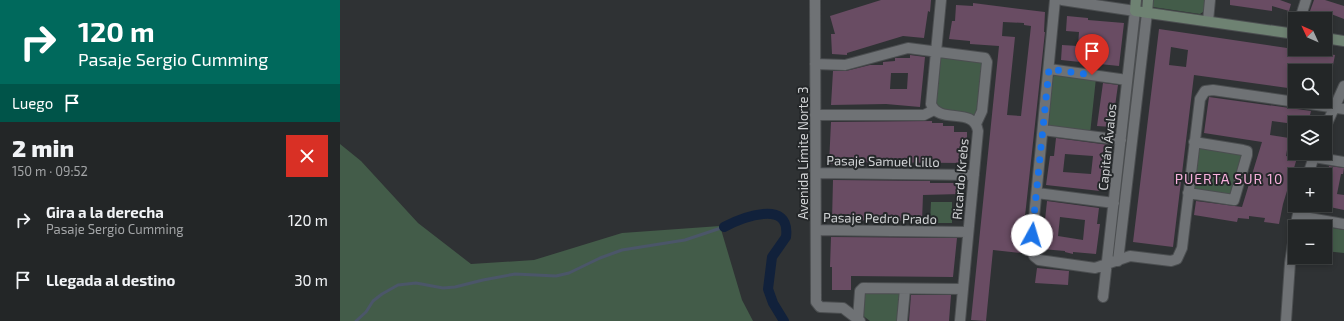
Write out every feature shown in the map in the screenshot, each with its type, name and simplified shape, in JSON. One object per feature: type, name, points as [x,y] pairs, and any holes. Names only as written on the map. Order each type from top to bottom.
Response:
[{"type":"street","points":[[816,115],[924,115],[934,110],[930,101],[941,0]]},
{"type":"street","points":[[1055,0],[1031,249],[1036,258],[1043,261],[1095,268],[1130,256],[1171,261],[1177,259],[1182,248],[1200,99],[1205,91],[1213,90],[1339,108]]},
{"type":"street","points":[[1062,0],[1288,33]]},
{"type":"street","name":"Capitán Ávalos","points":[[1103,297],[1136,0]]},
{"type":"street","name":"Capitán Ávalos","points":[[1118,261],[1148,0]]},
{"type":"street","points":[[1208,21],[1210,0]]},
{"type":"street","points":[[1302,12],[1306,0]]},
{"type":"street","name":"Avenida Límite Norte 3","points":[[818,1],[815,64],[816,302],[818,305],[843,308],[859,320]]},
{"type":"street","points":[[1332,39],[1344,41]]},
{"type":"street","points":[[815,64],[845,65],[908,48],[986,59],[987,62],[982,111],[976,124]]},
{"type":"street","points":[[1049,69],[1128,80]]},
{"type":"street","points":[[1332,118],[1339,108],[1344,86]]},
{"type":"street","name":"Ricardo Krebs","points":[[934,110],[940,114],[968,118],[976,124],[978,131],[960,321]]},
{"type":"street","points":[[1043,130],[1121,140]]},
{"type":"street","points":[[1188,193],[1234,200],[1247,155],[1247,151],[1243,150],[1194,142]]},
{"type":"street","points":[[1332,159],[1344,162]]},
{"type":"street","name":"Pasaje Samuel Lillo","points":[[816,173],[974,175]]},
{"type":"street","points":[[1037,194],[1114,203]]},
{"type":"street","points":[[1297,220],[1299,212]]},
{"type":"street","points":[[1298,216],[1344,224]]},
{"type":"street","name":"Pasaje Pedro Prado","points":[[816,230],[968,232]]},
{"type":"street","points":[[1286,321],[1290,264]]},
{"type":"street","points":[[859,320],[861,288],[963,289]]},
{"type":"street","points":[[902,321],[905,289]]},
{"type":"green space","points":[[1153,0],[1208,0],[1206,10],[1200,14],[1153,7]]},
{"type":"green space","points":[[940,57],[983,61],[980,112],[975,116],[967,113],[943,111],[935,104]]},
{"type":"green space","points":[[1057,73],[1096,78],[1090,134],[1048,126],[1052,81],[1053,77]]},
{"type":"green space","points":[[340,144],[361,161],[418,223],[471,264],[534,260],[622,233],[720,226],[742,300],[753,321],[340,321]]},
{"type":"green space","points":[[1200,147],[1244,153],[1234,196],[1194,190],[1197,150]]},
{"type":"green space","points":[[931,202],[952,202],[952,223],[930,223]]},
{"type":"green space","points":[[1332,228],[1344,230],[1344,253],[1332,252]]},
{"type":"green space","points":[[901,291],[900,321],[870,321],[862,315],[862,293]]},
{"type":"building","points":[[881,0],[931,0],[924,38],[903,36],[847,53],[847,55],[832,54],[831,34],[835,34],[830,16]]},
{"type":"building","points":[[1230,0],[1280,0],[1291,4],[1289,11],[1272,6],[1272,11],[1230,5]]},
{"type":"building","points":[[1314,0],[1325,0],[1344,6],[1344,19],[1332,14],[1332,12],[1310,11]]},
{"type":"building","points":[[973,3],[1045,12],[1045,32],[1021,253],[993,250],[986,321],[971,320],[999,46],[970,44],[970,41],[949,39],[952,21],[955,21],[956,5],[973,6]],"holes":[[[1003,22],[1024,23],[1024,25],[1031,26],[1021,116],[1007,115],[1015,37],[1002,36]]]},
{"type":"building","points":[[1067,16],[1088,18],[1088,20],[1124,23],[1119,66],[1061,60],[1062,45],[1078,46],[1079,32],[1066,31]]},
{"type":"building","points":[[1159,29],[1288,48],[1288,56],[1335,55],[1332,70],[1332,64],[1288,64],[1288,88],[1194,75],[1173,247],[1133,242]],"holes":[[[1171,47],[1188,50],[1186,67],[1169,65]]]},
{"type":"building","points":[[910,55],[925,57],[920,107],[886,104],[831,105],[833,71],[846,71],[870,65],[883,65],[883,62],[895,61],[895,58],[910,58]],"holes":[[[891,73],[908,73],[907,89],[890,89]]]},
{"type":"building","points":[[1103,83],[1118,85],[1112,127],[1097,126]]},
{"type":"building","points":[[1209,97],[1311,111],[1310,116],[1288,116],[1288,123],[1272,121],[1270,135],[1288,138],[1286,156],[1288,156],[1288,160],[1296,160],[1294,168],[1288,168],[1288,188],[1279,224],[1264,222],[1265,218],[1249,216],[1249,219],[1238,218],[1237,222],[1194,215],[1196,201],[1242,207],[1262,142],[1204,133]]},
{"type":"building","points":[[932,121],[932,123],[943,123],[943,126],[954,126],[954,132],[967,132],[967,147],[964,147],[963,163],[845,162],[844,167],[834,167],[834,164],[829,164],[831,122]]},
{"type":"building","points":[[1056,138],[1109,145],[1106,171],[1101,170],[1100,191],[1046,185],[1050,156],[1054,156]],"holes":[[[1065,154],[1093,156],[1091,174],[1063,172]]]},
{"type":"building","points":[[1329,166],[1344,168],[1343,174],[1341,174],[1337,194],[1344,195],[1344,210],[1332,207],[1332,168],[1329,168]]},
{"type":"building","points":[[833,180],[930,181],[930,183],[961,183],[960,194],[923,195],[922,221],[832,220]]},
{"type":"building","points":[[1047,201],[1099,208],[1097,224],[1100,224],[1096,254],[1073,252],[1073,254],[1065,251],[1042,249]],"holes":[[[1060,217],[1085,220],[1083,240],[1058,236]]]},
{"type":"building","points":[[831,237],[957,238],[953,277],[851,276],[851,290],[832,290],[832,267],[830,267]]},
{"type":"building","points":[[1037,268],[1069,271],[1068,285],[1035,283]]},
{"type":"building","points":[[911,295],[951,295],[949,321],[909,321]]},
{"type":"waterway","points":[[724,227],[742,219],[763,214],[773,214],[781,218],[785,225],[786,237],[772,257],[768,289],[773,303],[784,321]]},
{"type":"waterway","points":[[356,321],[366,312],[373,301],[398,285],[416,283],[443,288],[455,287],[515,274],[556,276],[569,273],[600,258],[622,250],[685,240],[724,227]]},
{"type":"district","name":"PUERTA SUR 10","points":[[1229,179]]},
{"type":"route","points":[[1032,235],[1049,69],[1092,75]]}]
